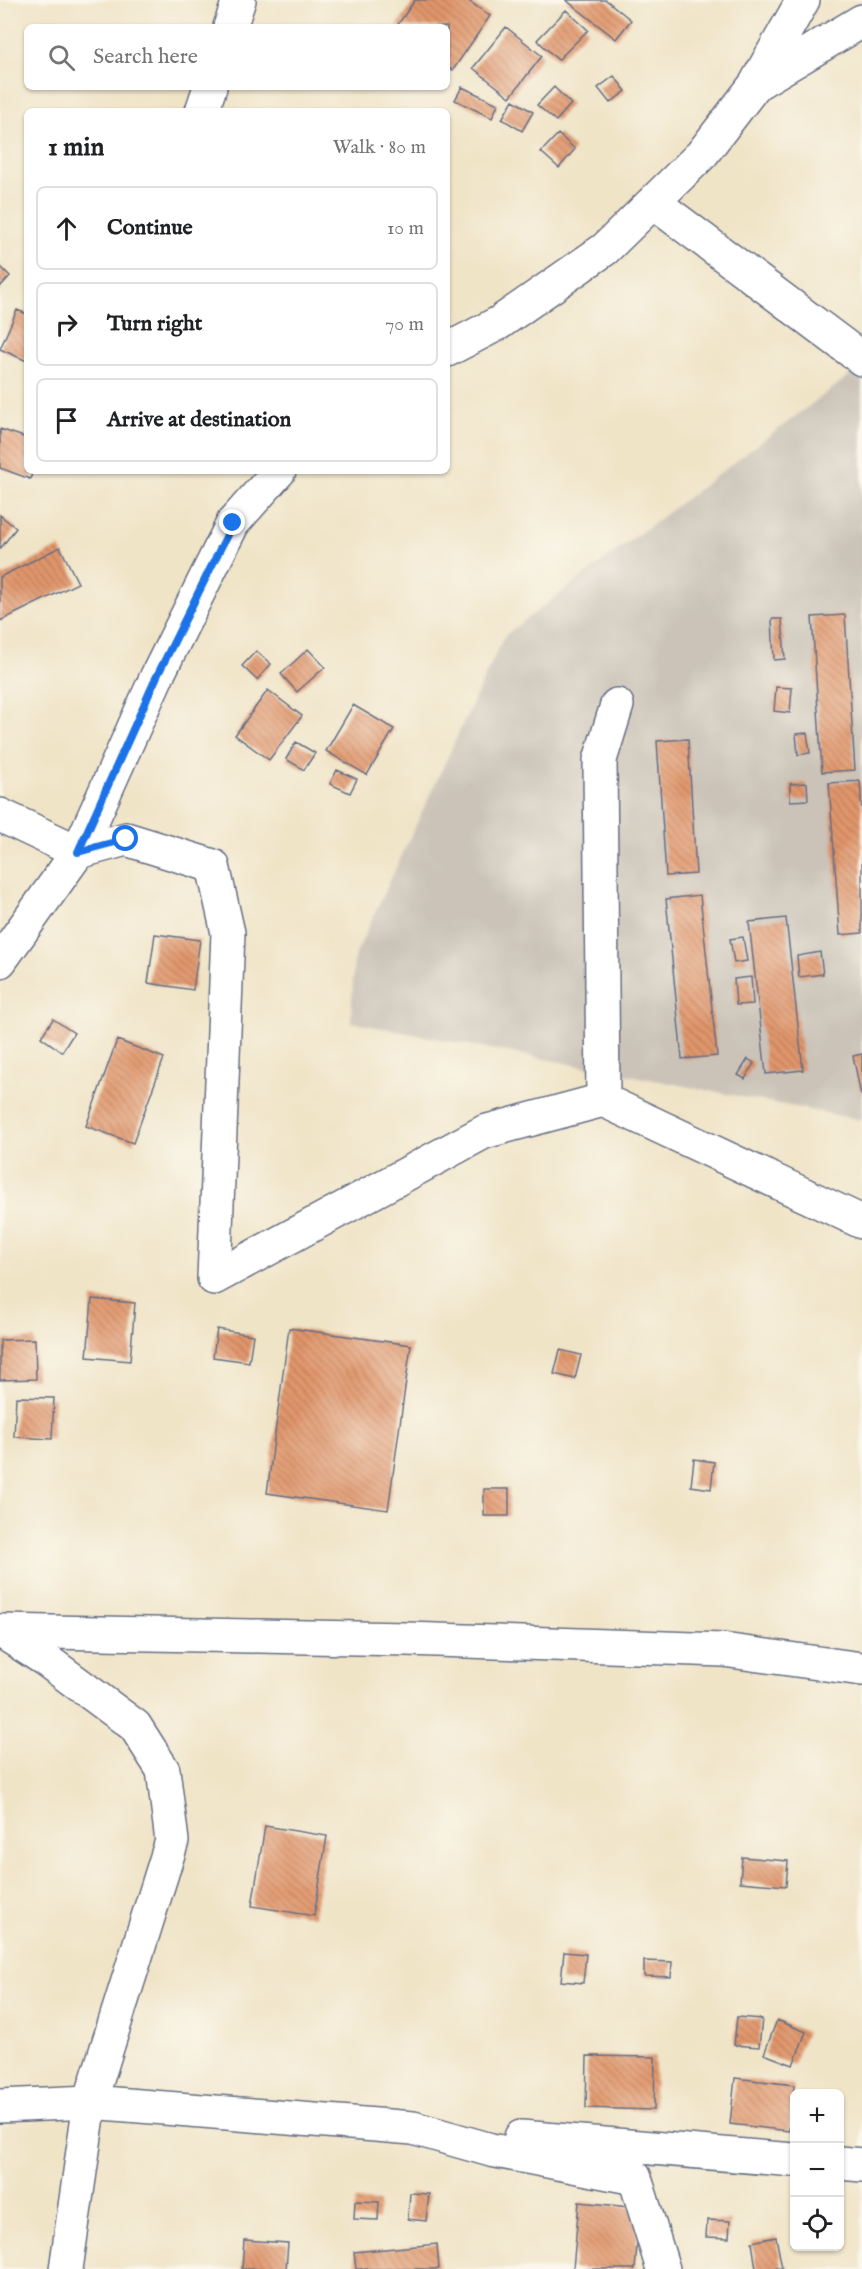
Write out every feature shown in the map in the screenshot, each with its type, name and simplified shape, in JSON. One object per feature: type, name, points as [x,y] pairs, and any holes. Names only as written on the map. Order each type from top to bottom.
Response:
[{"type":"street","points":[[231,24],[239,0]]},
{"type":"street","points":[[450,348],[500,323],[605,249],[702,154],[755,85],[795,4]]},
{"type":"street","points":[[755,85],[862,21]]},
{"type":"street","points":[[203,108],[209,90]]},
{"type":"street","points":[[652,202],[862,359]]},
{"type":"street","points":[[0,961],[78,852],[157,676],[233,523],[276,474]]},
{"type":"street","points":[[603,1100],[600,760],[617,705]]},
{"type":"street","points":[[0,815],[78,852],[126,839],[213,866],[228,933],[214,1278],[484,1132],[603,1100],[862,1221]]},
{"type":"street","points":[[1,1631],[419,1640],[723,1650],[862,1669]]},
{"type":"street","points":[[1,1631],[46,1660],[135,1726],[163,1770],[172,1841],[90,2103],[66,2269]]},
{"type":"street","points":[[0,2106],[90,2103],[790,2160]]},
{"type":"street","points":[[412,2128],[491,2150],[635,2178],[663,2269]]},
{"type":"street","points":[[844,2163],[862,2165]]},
{"type":"shaded area","points":[[862,366],[862,1120],[351,1022],[354,958],[504,636]]},
{"type":"building","points":[[415,0],[467,0],[490,16],[453,70],[450,68],[450,24],[398,24]]},
{"type":"building","points":[[566,0],[606,0],[631,20],[616,39]]},
{"type":"building","points":[[566,10],[588,30],[558,60],[537,40]]},
{"type":"building","points":[[506,27],[542,56],[510,97],[473,68]]},
{"type":"building","points":[[614,76],[626,91],[610,103],[598,88]]},
{"type":"building","points":[[462,87],[498,104],[492,118],[455,100]]},
{"type":"building","points":[[554,87],[571,104],[556,121],[537,105]]},
{"type":"building","points":[[513,100],[533,112],[522,131],[502,119]]},
{"type":"building","points":[[558,134],[575,149],[559,168],[541,152]]},
{"type":"building","points":[[0,266],[10,276],[0,287]]},
{"type":"building","points":[[17,310],[24,313],[24,360],[0,349]]},
{"type":"building","points":[[0,429],[24,437],[24,474],[32,474],[30,479],[0,468]]},
{"type":"building","points":[[0,515],[16,528],[0,549]]},
{"type":"building","points":[[60,547],[78,583],[0,621],[0,577]]},
{"type":"building","points":[[845,615],[855,770],[822,772],[812,617]]},
{"type":"building","points":[[772,619],[782,619],[785,659],[774,660]]},
{"type":"building","points":[[308,649],[325,667],[297,692],[281,674]]},
{"type":"building","points":[[256,651],[271,664],[257,680],[242,666]]},
{"type":"building","points":[[776,687],[792,688],[790,713],[774,711]]},
{"type":"building","points":[[268,690],[302,716],[269,760],[235,735]]},
{"type":"building","points":[[353,705],[394,729],[367,775],[326,751]]},
{"type":"building","points":[[807,733],[810,753],[798,755],[796,734]]},
{"type":"building","points":[[688,739],[696,874],[666,876],[657,741]]},
{"type":"building","points":[[296,742],[315,753],[304,770],[286,759]]},
{"type":"building","points":[[337,770],[357,779],[350,793],[330,784]]},
{"type":"building","points":[[860,781],[862,933],[840,935],[829,783]]},
{"type":"building","points":[[807,783],[808,800],[790,801],[790,784]]},
{"type":"building","points":[[700,895],[717,1056],[682,1059],[666,899]]},
{"type":"building","points":[[786,918],[803,1070],[766,1074],[749,922]]},
{"type":"building","points":[[155,934],[200,940],[193,990],[148,983]]},
{"type":"building","points":[[743,937],[747,961],[734,963],[730,939]]},
{"type":"building","points":[[820,952],[823,974],[799,977],[797,956]]},
{"type":"building","points":[[751,977],[753,1004],[736,1005],[734,979]]},
{"type":"building","points":[[53,1019],[74,1033],[62,1052],[41,1037]]},
{"type":"building","points":[[117,1040],[164,1058],[133,1143],[86,1126]]},
{"type":"building","points":[[862,1054],[862,1095],[861,1095],[853,1056]]},
{"type":"building","points":[[748,1059],[754,1063],[745,1079],[738,1075]]},
{"type":"building","points":[[92,1299],[135,1303],[130,1361],[87,1357]]},
{"type":"building","points":[[289,1328],[411,1345],[388,1510],[267,1493]]},
{"type":"building","points":[[217,1329],[253,1335],[249,1362],[213,1357]]},
{"type":"building","points":[[35,1339],[36,1379],[0,1380],[0,1340]]},
{"type":"building","points":[[560,1350],[581,1355],[575,1379],[554,1374]]},
{"type":"building","points":[[16,1397],[54,1398],[52,1439],[14,1437]]},
{"type":"building","points":[[694,1459],[714,1462],[711,1489],[691,1486]]},
{"type":"building","points":[[484,1489],[509,1489],[509,1516],[484,1516]]},
{"type":"building","points":[[265,1826],[327,1836],[314,1916],[252,1906]]},
{"type":"building","points":[[742,1857],[788,1861],[786,1886],[740,1882]]},
{"type":"building","points":[[564,1952],[586,1954],[583,1983],[561,1981]]},
{"type":"building","points":[[644,1961],[672,1962],[671,1977],[644,1976]]},
{"type":"building","points":[[737,2017],[762,2019],[759,2047],[734,2045]]},
{"type":"building","points":[[777,2020],[806,2032],[793,2065],[764,2054]]},
{"type":"building","points":[[587,2056],[655,2057],[654,2110],[586,2108]]},
{"type":"building","points":[[735,2078],[794,2085],[794,2089],[790,2089],[789,2131],[730,2124]]},
{"type":"building","points":[[410,2193],[429,2194],[426,2221],[408,2219]]},
{"type":"building","points":[[355,2201],[379,2202],[378,2220],[354,2219]]},
{"type":"building","points":[[579,2202],[640,2208],[635,2269],[573,2269]]},
{"type":"building","points":[[707,2220],[730,2221],[729,2238],[706,2237]]},
{"type":"building","points":[[776,2237],[782,2268],[756,2269],[752,2242]]},
{"type":"building","points":[[244,2240],[288,2243],[286,2269],[242,2269]]},
{"type":"building","points":[[437,2244],[439,2269],[356,2269],[354,2252]]},
{"type":"route","points":[[126,839],[78,852],[157,676],[233,523]]}]
